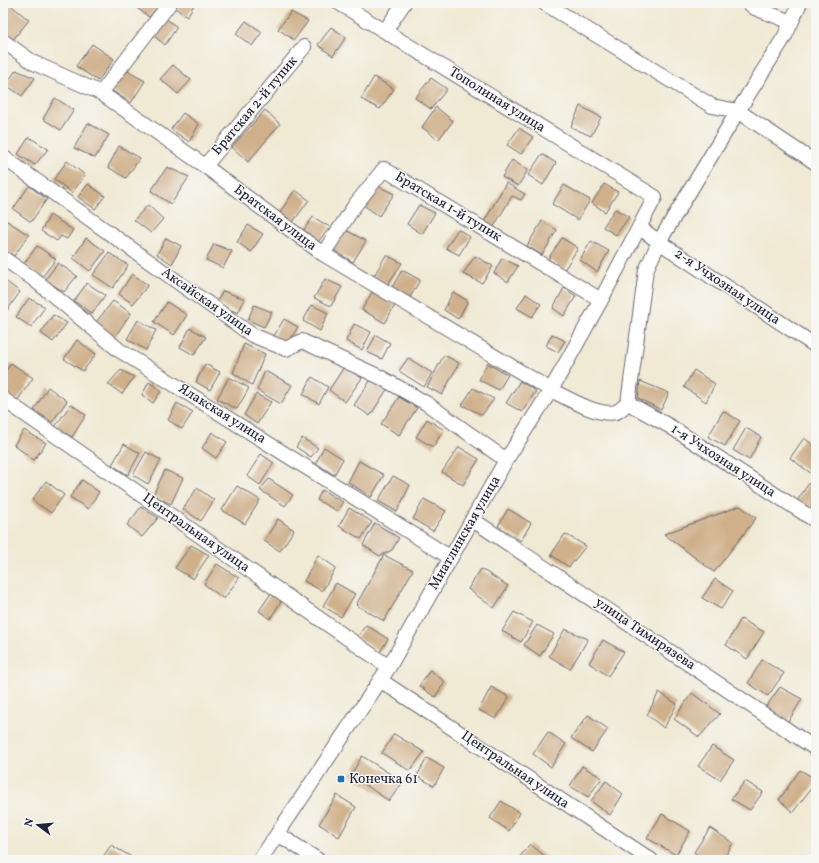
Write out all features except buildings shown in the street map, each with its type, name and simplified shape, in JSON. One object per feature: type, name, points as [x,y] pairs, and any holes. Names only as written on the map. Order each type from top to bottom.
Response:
[{"type":"street","points":[[101,93],[170,3]]},
{"type":"street","name":"Тополиная улица","points":[[339,3],[655,197]]},
{"type":"street","points":[[385,31],[404,3]]},
{"type":"street","points":[[544,3],[712,106],[738,111],[816,163]]},
{"type":"street","points":[[749,3],[755,8],[791,22]]},
{"type":"street","points":[[628,403],[646,270],[659,242],[738,111],[768,65],[800,3]]},
{"type":"street","name":"Братская улица","points":[[3,41],[34,63],[101,93],[205,166],[322,254],[551,390],[590,409],[609,413],[621,410],[628,403]]},
{"type":"street","name":"Братская 2-й тупик","points":[[205,166],[304,47]]},
{"type":"street","name":"Аксайская улица","points":[[3,157],[252,335],[286,349],[302,341],[380,377],[426,404],[506,460]]},
{"type":"street","name":"Братская 1-й тупик","points":[[322,254],[355,204],[384,169],[601,300]]},
{"type":"street","name":"Миатлинская улица","points":[[260,860],[389,667],[506,460],[551,390],[601,300],[655,197]]},
{"type":"street","name":"2-я Учхозная улица","points":[[639,227],[659,242],[816,346]]},
{"type":"street","name":"Ялакская улица","points":[[3,258],[35,280],[119,350],[451,558]]},
{"type":"street","name":"Центральная улица","points":[[3,399],[389,667]]},
{"type":"street","name":"1-я Учхозная улица","points":[[628,403],[671,427],[816,521]]},
{"type":"street","name":"улица Тимирязева","points":[[473,520],[816,749]]},
{"type":"street","name":"Центральная улица","points":[[380,680],[651,860]]},
{"type":"street","points":[[278,834],[318,860]]},
{"type":"place","name":"Конечка 61","points":[[341,779]]}]
